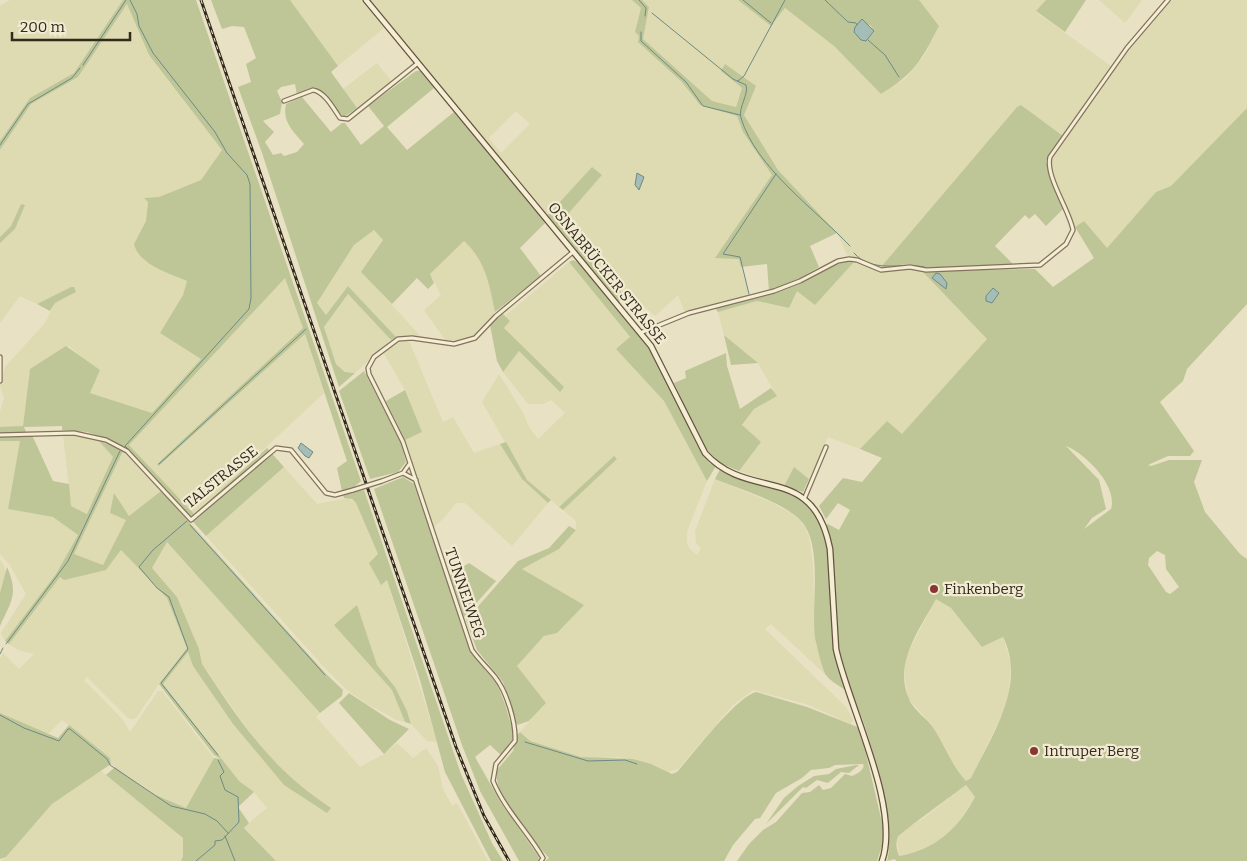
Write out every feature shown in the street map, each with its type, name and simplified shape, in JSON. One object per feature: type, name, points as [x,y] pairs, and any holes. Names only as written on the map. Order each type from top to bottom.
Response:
[{"type":"main road","name":"OSNABRÜCKER STRASSE","points":[[366,0],[657,355],[700,444],[712,460],[728,470],[805,497]]},
{"type":"main road","points":[[805,497],[816,509],[828,536],[832,566],[836,649],[865,736],[881,799],[886,841],[882,861]]},
{"type":"street","points":[[640,333],[704,309],[774,291],[800,281],[838,261],[849,259],[888,270],[910,267],[926,270],[1040,265],[1066,244],[1073,230],[1068,212],[1049,168],[1050,157],[1128,48],[1168,0]]},
{"type":"street","points":[[284,102],[313,90],[317,91],[340,118],[348,118],[418,63]]},
{"type":"street","points":[[416,480],[400,434],[369,374],[368,368],[374,357],[392,342],[404,338],[454,344],[475,338],[496,316],[574,252]]},
{"type":"street","points":[[0,357],[0,381]]},
{"type":"street","name":"TALSTRASSE","points":[[0,435],[74,433],[106,440],[127,451],[191,520],[276,448],[291,450],[326,494],[335,495],[403,473]]},
{"type":"street","points":[[805,497],[826,447]]},
{"type":"street","points":[[410,463],[403,473],[416,480]]},
{"type":"street","name":"TUNNELWEG","points":[[416,480],[472,650],[499,683],[514,728],[515,741],[496,764],[493,781],[518,824],[543,858],[542,861]]},
{"type":"shaded area","points":[[10,0],[123,0],[74,73],[30,98],[0,141],[0,6]]},
{"type":"shaded area","points":[[290,0],[361,0],[384,28],[338,66]]},
{"type":"shaded area","points":[[369,0],[632,0],[642,8],[635,32],[681,81],[696,101],[705,108],[722,110],[737,116],[743,132],[773,175],[716,258],[739,258],[749,295],[685,313],[678,295],[655,316],[628,292],[624,295],[559,222],[602,175],[592,168],[547,216]],"holes":[[[516,111],[530,124],[501,153],[489,138]]]},
{"type":"shaded area","points":[[642,0],[738,0],[771,26],[785,8],[834,46],[881,94],[906,78],[924,56],[939,26],[919,0],[1046,0],[1036,12],[1111,66],[1063,136],[1021,105],[1017,107],[881,267],[847,255],[837,233],[778,170],[744,115],[755,86],[721,71],[742,88],[736,107],[712,101],[643,39],[649,7]]},
{"type":"shaded area","points":[[1099,0],[1142,0],[1125,23]]},
{"type":"shaded area","points":[[1172,0],[1247,0],[1247,108],[1171,186],[1156,192],[1106,249],[1084,221],[1075,227],[1051,169],[1051,161],[1129,50]]},
{"type":"shaded area","points":[[127,3],[149,55],[222,150],[201,180],[159,197],[145,198],[148,202],[146,221],[134,244],[145,261],[187,281],[183,295],[160,333],[202,359],[152,413],[90,393],[100,370],[89,364],[69,346],[30,369],[23,427],[0,427],[0,412],[4,398],[0,386],[5,367],[45,323],[55,303],[73,294],[71,287],[37,304],[20,296],[0,323],[0,243],[15,229],[21,204],[11,226],[0,237],[0,150],[31,104],[78,77]]},
{"type":"shaded area","points":[[377,63],[392,82],[357,108],[343,89]]},
{"type":"shaded area","points":[[374,230],[383,240],[362,272],[422,338],[396,337],[348,286],[326,315],[317,303],[354,245]]},
{"type":"shaded area","points":[[464,241],[476,252],[487,273],[495,312],[473,336],[458,341],[446,341],[424,310],[441,295],[430,274]]},
{"type":"shaded area","points":[[569,262],[630,338],[616,349],[664,401],[707,481],[687,531],[687,543],[690,549],[697,555],[701,548],[696,543],[695,531],[715,479],[773,503],[794,515],[804,525],[809,537],[813,563],[815,638],[826,675],[771,624],[765,629],[846,707],[853,720],[851,724],[806,704],[753,690],[733,705],[678,769],[668,772],[651,764],[618,757],[594,759],[581,757],[530,741],[520,732],[546,703],[517,666],[544,636],[557,633],[521,569],[559,549],[576,530],[576,521],[563,510],[617,459],[613,457],[559,507],[527,480],[482,402],[499,374],[522,411],[529,427],[538,439],[565,413],[551,400],[543,404],[528,404],[503,372],[519,351],[560,392],[504,328],[510,321],[505,316]]},
{"type":"shaded area","points":[[854,262],[881,272],[911,269],[922,271],[987,339],[902,435],[887,421],[860,449],[828,437],[809,479],[794,468],[784,486],[739,471],[761,442],[742,426],[754,409],[776,395],[758,363],[724,335],[718,312],[757,301],[789,308],[797,290],[815,305]]},
{"type":"shaded area","points":[[285,277],[304,328],[157,464],[160,466],[305,334],[324,393],[194,514],[129,445]]},
{"type":"shaded area","points":[[348,294],[391,340],[355,373],[346,372],[336,364],[324,327]]},
{"type":"shaded area","points":[[409,341],[443,422],[453,417],[474,453],[500,444],[522,479],[548,503],[512,546],[465,503],[456,503],[434,527],[405,440],[422,432],[405,390],[383,352],[399,342]]},
{"type":"shaded area","points":[[63,435],[98,440],[113,457],[88,514],[71,506]]},
{"type":"shaded area","points":[[0,441],[20,441],[8,509],[53,517],[78,535],[56,574],[5,641],[1,633],[26,594],[10,565],[0,554]]},
{"type":"shaded area","points":[[123,451],[161,491],[129,516],[114,494],[126,520],[103,565],[74,554]]},
{"type":"shaded area","points":[[284,467],[317,504],[348,498],[356,503],[378,554],[381,584],[387,580],[437,742],[427,741],[411,724],[395,687],[377,665],[357,605],[375,668],[392,690],[405,722],[397,720],[367,704],[346,689],[206,536]]},
{"type":"shaded area","points":[[167,542],[320,713],[316,717],[360,767],[384,754],[397,743],[413,758],[426,748],[438,766],[443,789],[452,806],[457,803],[488,861],[276,861],[244,827],[267,808],[254,792],[239,781],[163,684],[188,652],[193,666],[233,724],[284,785],[331,808],[306,792],[260,747],[202,664],[199,649],[177,597],[152,568]]},
{"type":"shaded area","points":[[121,550],[167,598],[187,648],[136,718],[128,718],[87,677],[84,680],[123,720],[130,732],[158,691],[162,691],[214,758],[186,808],[151,793],[111,764],[110,758],[62,720],[47,735],[0,713],[0,658],[3,653],[19,669],[34,654],[18,650],[9,644],[60,577],[106,570]]},
{"type":"shaded area","points":[[0,560],[5,568],[6,578],[0,593]]},
{"type":"shaded area","points":[[936,599],[951,608],[982,647],[1003,637],[1011,664],[1008,698],[1003,712],[971,778],[966,781],[959,773],[930,723],[908,698],[905,658]]},
{"type":"shaded area","points":[[101,771],[183,838],[183,856],[181,861],[0,861],[6,857],[52,804]]},
{"type":"shaded area","points":[[966,785],[975,797],[958,823],[944,838],[928,849],[899,856],[897,841],[901,832],[924,818]]},
{"type":"green space","points":[[123,0],[196,0],[361,481],[354,487],[342,491],[337,468],[347,461],[305,334],[159,466],[157,464],[303,328],[285,278],[129,445],[194,514],[267,448],[284,467],[206,536],[128,450],[107,439],[87,432],[62,430],[62,426],[24,427],[26,432],[0,434],[0,427],[23,426],[30,369],[66,346],[100,370],[90,393],[152,413],[201,359],[160,333],[183,295],[187,281],[148,263],[142,258],[134,244],[146,221],[148,202],[144,198],[159,197],[201,180],[222,150],[149,55],[127,4],[78,77],[31,104],[0,150],[0,141],[30,98],[74,73]]},
{"type":"green space","points":[[211,0],[290,0],[338,66],[331,72],[357,108],[344,117],[315,87],[297,95],[295,84],[281,87],[277,91],[282,102],[280,114],[263,121],[274,132],[265,142],[273,155],[281,153],[284,156],[297,152],[304,144],[287,121],[286,104],[302,97],[331,132],[342,123],[345,123],[361,145],[384,126],[368,106],[416,71],[420,71],[434,88],[387,127],[407,150],[454,112],[546,222],[520,248],[541,276],[495,312],[486,274],[477,257],[464,241],[430,274],[434,283],[428,289],[417,278],[392,304],[361,272],[383,240],[374,230],[354,245],[317,303],[326,315],[348,286],[396,337],[391,340],[348,294],[324,327],[336,364],[345,372],[355,373],[339,387],[261,150],[238,87],[251,82],[246,64],[256,58],[244,27],[232,26],[222,29]]},
{"type":"green space","points":[[632,0],[642,0],[649,7],[643,39],[712,101],[736,107],[742,88],[721,71],[725,64],[756,86],[744,115],[778,170],[837,233],[810,246],[819,267],[798,279],[769,291],[767,264],[741,267],[739,259],[715,258],[772,175],[743,132],[737,116],[700,105],[681,81],[638,42],[639,36],[635,32],[641,8]]},
{"type":"green space","points":[[738,0],[919,0],[939,26],[916,65],[902,79],[881,94],[834,46],[785,8],[771,26]],"holes":[[[861,21],[871,26],[874,32],[866,41],[861,40],[855,27]]]},
{"type":"green space","points":[[1046,0],[1086,0],[1065,32],[1036,11]]},
{"type":"green space","points":[[1021,105],[1063,136],[1046,161],[1050,176],[1064,208],[1046,226],[1035,214],[1029,219],[1025,215],[995,246],[1015,266],[927,268],[910,264],[881,267],[1017,107]]},
{"type":"green space","points":[[1247,108],[1247,304],[1187,369],[1183,381],[1160,402],[1194,451],[1190,456],[1168,456],[1148,465],[1151,466],[1169,460],[1202,460],[1194,482],[1205,512],[1240,554],[1247,559],[1247,861],[896,861],[895,859],[887,861],[889,847],[885,805],[867,733],[854,700],[844,689],[826,675],[815,638],[815,565],[810,537],[805,526],[798,518],[777,504],[715,479],[720,469],[794,495],[804,501],[811,509],[822,528],[828,524],[839,530],[850,510],[838,503],[826,519],[819,506],[843,478],[862,482],[882,458],[860,449],[887,421],[902,434],[987,339],[922,271],[1035,269],[1053,287],[1094,258],[1075,227],[1084,221],[1107,248],[1156,192],[1171,186]],"holes":[[[1066,446],[1091,463],[1099,472],[1110,491],[1112,500],[1111,509],[1084,529],[1092,518],[1106,509],[1099,480]],[[1157,551],[1165,555],[1166,569],[1179,587],[1170,594],[1166,592],[1148,565],[1149,558]],[[936,599],[951,608],[982,647],[1003,637],[1009,655],[1011,673],[1009,691],[997,727],[971,778],[966,781],[934,729],[917,711],[909,699],[905,686],[904,672],[906,659],[916,634]],[[966,785],[975,797],[961,819],[944,836],[924,849],[899,856],[896,845],[898,837]]]},
{"type":"green space","points":[[592,167],[602,175],[560,223],[624,295],[619,302],[547,216]]},
{"type":"green space","points":[[21,204],[25,205],[15,229],[0,243],[0,237],[11,226]]},
{"type":"green space","points":[[573,260],[578,262],[650,350],[662,370],[697,445],[709,463],[716,466],[707,481],[664,401],[616,349],[630,337],[569,262]]},
{"type":"green space","points":[[848,261],[854,262],[815,305],[797,291],[789,308],[757,301],[718,312],[715,308],[779,292]]},
{"type":"green space","points":[[74,287],[76,292],[55,303],[50,311],[37,304]]},
{"type":"green space","points":[[502,313],[510,321],[504,328],[564,387],[560,392],[519,351],[503,372],[497,361],[490,325]]},
{"type":"green space","points":[[724,335],[758,363],[731,365]]},
{"type":"green space","points":[[726,353],[727,366],[740,409],[771,388],[777,396],[754,409],[742,425],[761,442],[739,471],[720,463],[702,444],[674,383],[686,378],[685,371]]},
{"type":"green space","points":[[364,371],[402,445],[406,462],[398,472],[370,479],[339,391]]},
{"type":"green space","points":[[405,390],[422,432],[405,440],[386,401]]},
{"type":"green space","points":[[32,435],[53,481],[69,484],[71,506],[87,514],[113,457],[98,440],[123,451],[74,554],[103,565],[126,520],[110,513],[114,493],[129,516],[161,491],[326,674],[343,690],[342,696],[320,713],[167,542],[152,568],[177,597],[199,649],[202,664],[244,725],[274,761],[310,793],[331,808],[327,813],[284,785],[233,724],[193,666],[188,652],[163,684],[239,781],[254,792],[238,807],[249,823],[244,828],[276,861],[181,861],[183,856],[183,838],[106,775],[115,767],[151,793],[186,808],[214,758],[221,759],[214,755],[159,684],[187,648],[167,598],[121,550],[106,570],[64,580],[60,577],[9,644],[5,641],[56,574],[78,535],[53,517],[8,509],[20,441],[0,441],[0,437]]},
{"type":"green space","points":[[506,442],[527,480],[551,500],[548,503],[522,479],[500,444]]},
{"type":"green space","points":[[614,456],[617,459],[563,510],[559,507]]},
{"type":"green space","points":[[794,467],[809,479],[803,492],[784,486]]},
{"type":"green space","points":[[403,477],[414,484],[470,649],[497,684],[513,731],[513,739],[510,746],[501,755],[490,745],[475,757],[501,803],[539,857],[538,861],[519,861],[480,791],[462,745],[374,489]]},
{"type":"green space","points":[[364,490],[461,774],[492,843],[503,861],[491,861],[445,772],[420,680],[387,580],[381,585],[369,563],[378,554],[356,503],[352,499],[344,498],[343,495]]},
{"type":"green space","points":[[569,526],[576,530],[559,549],[522,569],[584,605],[557,633],[544,636],[517,666],[546,703],[529,721],[517,725],[503,682],[477,650],[466,620],[518,561],[549,548]]},
{"type":"green space","points":[[469,563],[496,581],[464,617],[450,575]]},
{"type":"green space","points":[[7,567],[13,591],[10,604],[0,626],[0,593]]},
{"type":"green space","points":[[357,605],[377,665],[395,687],[411,724],[405,722],[392,690],[334,625]]},
{"type":"green space","points":[[756,692],[807,707],[860,728],[883,827],[883,843],[877,861],[737,861],[749,844],[763,830],[776,822],[802,793],[810,792],[819,785],[823,790],[831,788],[845,774],[852,776],[860,771],[864,766],[863,764],[835,765],[829,768],[811,770],[802,778],[776,793],[760,818],[755,819],[733,845],[724,861],[545,861],[549,858],[515,817],[501,792],[497,780],[497,770],[513,751],[517,735],[520,732],[530,741],[581,757],[633,759],[651,764],[672,774],[677,772],[737,704]]},
{"type":"green space","points":[[349,693],[390,720],[409,729],[384,754],[339,703]]},
{"type":"green space","points":[[0,713],[58,738],[69,725],[110,758],[111,764],[52,804],[6,857],[0,859]]},
{"type":"green space","points":[[859,765],[849,773],[841,772],[828,783],[817,780],[806,788],[803,787],[766,824],[784,798],[798,786],[814,776],[829,774],[836,769]]},
{"type":"water","points":[[862,19],[874,31],[866,41],[861,40],[854,32],[855,27]]},
{"type":"water","points":[[637,173],[644,177],[639,190],[635,185]]},
{"type":"water","points":[[936,273],[940,274],[947,283],[946,289],[932,278]]},
{"type":"water","points":[[993,288],[999,293],[992,303],[986,301],[986,296]]},
{"type":"water","points":[[301,443],[313,452],[309,458],[298,448]]},
{"type":"waterway","points":[[83,65],[126,0]]},
{"type":"waterway","points":[[130,0],[137,14],[139,26],[153,53],[215,132],[227,153],[247,175],[250,184],[251,298],[249,309],[125,446],[187,513]]},
{"type":"waterway","points":[[639,0],[646,8],[645,16]]},
{"type":"waterway","points":[[743,0],[771,23]]},
{"type":"waterway","points":[[738,81],[744,76],[785,0]]},
{"type":"waterway","points":[[825,0],[848,22],[856,23],[857,25]]},
{"type":"waterway","points":[[652,13],[733,79],[746,85],[747,89],[740,114],[759,154],[788,187],[850,246]]},
{"type":"waterway","points":[[641,32],[641,41],[686,82],[703,106],[740,115]]},
{"type":"waterway","points":[[868,40],[885,55],[899,77]]},
{"type":"waterway","points":[[0,145],[28,104],[72,78],[80,68]]},
{"type":"waterway","points":[[749,294],[740,257],[723,254],[776,174]]},
{"type":"waterway","points":[[854,253],[861,259],[878,265],[924,267]]},
{"type":"waterway","points":[[159,464],[306,329]]},
{"type":"waterway","points":[[6,644],[68,561],[120,451]]},
{"type":"waterway","points":[[187,521],[153,550],[139,567],[157,588],[169,597],[188,649],[161,683],[218,755]]},
{"type":"waterway","points":[[190,525],[325,675]]},
{"type":"waterway","points":[[0,654],[3,648]]},
{"type":"waterway","points":[[0,715],[24,728],[59,741],[70,729],[107,759],[110,765],[171,806],[205,814],[217,821],[228,833]]},
{"type":"waterway","points":[[525,742],[588,761],[625,760],[637,764]]},
{"type":"waterway","points":[[196,861],[215,845],[215,841],[222,840],[239,822],[238,797],[225,790],[220,776],[224,772],[218,760]]},
{"type":"waterway","points":[[225,836],[235,861]]},
{"type":"railway","points":[[201,0],[456,747],[484,816],[509,861]]},
{"type":"place","name":"Finkenberg","points":[[934,589]]},
{"type":"place","name":"Intruper Berg","points":[[1034,751]]}]
